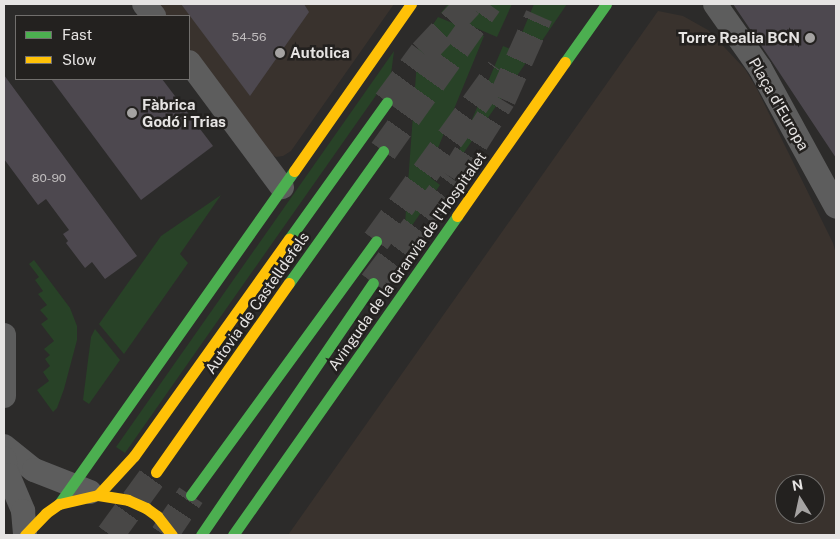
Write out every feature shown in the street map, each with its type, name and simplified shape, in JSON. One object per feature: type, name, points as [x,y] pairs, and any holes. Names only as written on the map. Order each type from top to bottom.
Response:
[{"type":"main road","points":[[25,535],[59,504],[73,485],[411,4]]},
{"type":"main road","name":"Avinguda de la Granvia de l'Hospitalet","points":[[233,535],[606,4]]},
{"type":"main road","points":[[98,495],[128,465],[387,102]]},
{"type":"main road","name":"Autovia de Castelldefels","points":[[156,472],[383,151]]},
{"type":"main road","points":[[191,495],[376,241]]},
{"type":"main road","points":[[201,535],[208,522],[373,283]]},
{"type":"main road","points":[[59,504],[98,495],[128,500],[146,508],[157,516],[172,535]]},
{"type":"street","points":[[144,4],[153,15]]},
{"type":"street","name":"Plaça d'Europa","points":[[715,4],[765,76],[836,208]]},
{"type":"street","points":[[190,63],[282,187]]},
{"type":"street","points":[[4,335],[4,396]]},
{"type":"street","points":[[4,446],[34,470],[98,495]]},
{"type":"street","points":[[4,458],[8,475],[23,511],[25,535]]},
{"type":"shaded area","points":[[155,4],[394,4],[291,151],[283,156],[276,157],[264,149],[190,49],[190,15],[164,15]]},
{"type":"shaded area","points":[[658,11],[683,16],[708,30],[745,69],[757,89],[833,243],[836,254],[836,535],[288,535]]},
{"type":"green space","points":[[448,4],[512,4],[497,37],[441,13]]},
{"type":"green space","points":[[534,4],[567,4],[533,54],[516,47]]},
{"type":"green space","points":[[438,17],[484,36],[431,165],[431,178],[440,185],[404,237],[418,47]]},
{"type":"green space","points":[[503,46],[530,57],[449,174]]},
{"type":"green space","points":[[394,51],[391,74],[125,453],[116,447]]},
{"type":"green space","points":[[221,195],[180,254],[188,263],[124,354],[99,324],[161,236]]},
{"type":"green space","points":[[34,260],[70,308],[77,326],[77,340],[64,389],[57,408],[53,412],[37,390],[49,381],[43,372],[50,366],[45,359],[50,355],[44,349],[54,341],[41,324],[48,319],[40,310],[47,305],[38,294],[43,291],[35,280],[39,277],[29,264]]},
{"type":"green space","points":[[95,329],[120,360],[89,404],[83,400],[91,337]]},
{"type":"building","points":[[181,4],[304,4],[309,12],[250,96]]},
{"type":"building","points":[[733,4],[836,4],[836,158],[771,60]]},
{"type":"building","points":[[4,75],[137,256],[105,279],[92,262],[85,268],[66,243],[68,241],[63,234],[69,230],[46,199],[38,205],[4,159]]},
{"type":"building","name":"Fàbrica Godó i Trias","points":[[52,80],[163,80],[213,146],[141,200]]},
{"type":"tunnel","points":[[387,102],[423,53],[469,4]]},
{"type":"tunnel","points":[[383,151],[488,4]]},
{"type":"tunnel","points":[[373,283],[452,178],[502,99],[539,16]]},
{"type":"tunnel","points":[[376,241],[500,70]]},
{"type":"tunnel","points":[[110,535],[156,472]]},
{"type":"tunnel","points":[[164,535],[191,495]]},
{"type":"traffic: fast","points":[[565,62],[606,4]]},
{"type":"traffic: fast","points":[[289,239],[387,102]]},
{"type":"traffic: fast","points":[[289,283],[383,151]]},
{"type":"traffic: fast","points":[[59,504],[294,171]]},
{"type":"traffic: fast","points":[[233,535],[457,216]]},
{"type":"traffic: fast","points":[[191,495],[376,241]]},
{"type":"traffic: fast","points":[[201,535],[373,283]]},
{"type":"traffic: slow","points":[[294,171],[411,4]]},
{"type":"traffic: slow","points":[[457,216],[565,62]]},
{"type":"traffic: slow","points":[[98,495],[134,456],[289,239]]},
{"type":"traffic: slow","points":[[156,472],[289,283]]},
{"type":"traffic: slow","points":[[25,535],[46,513],[59,504],[98,495],[128,500],[146,508],[157,516],[172,535]]},
{"type":"place","name":"Torre Realia BCN","points":[[810,38]]},
{"type":"place","name":"Autolica","points":[[280,53]]},
{"type":"place","name":"Fàbrica Godó i Trias","points":[[132,113]]}]
